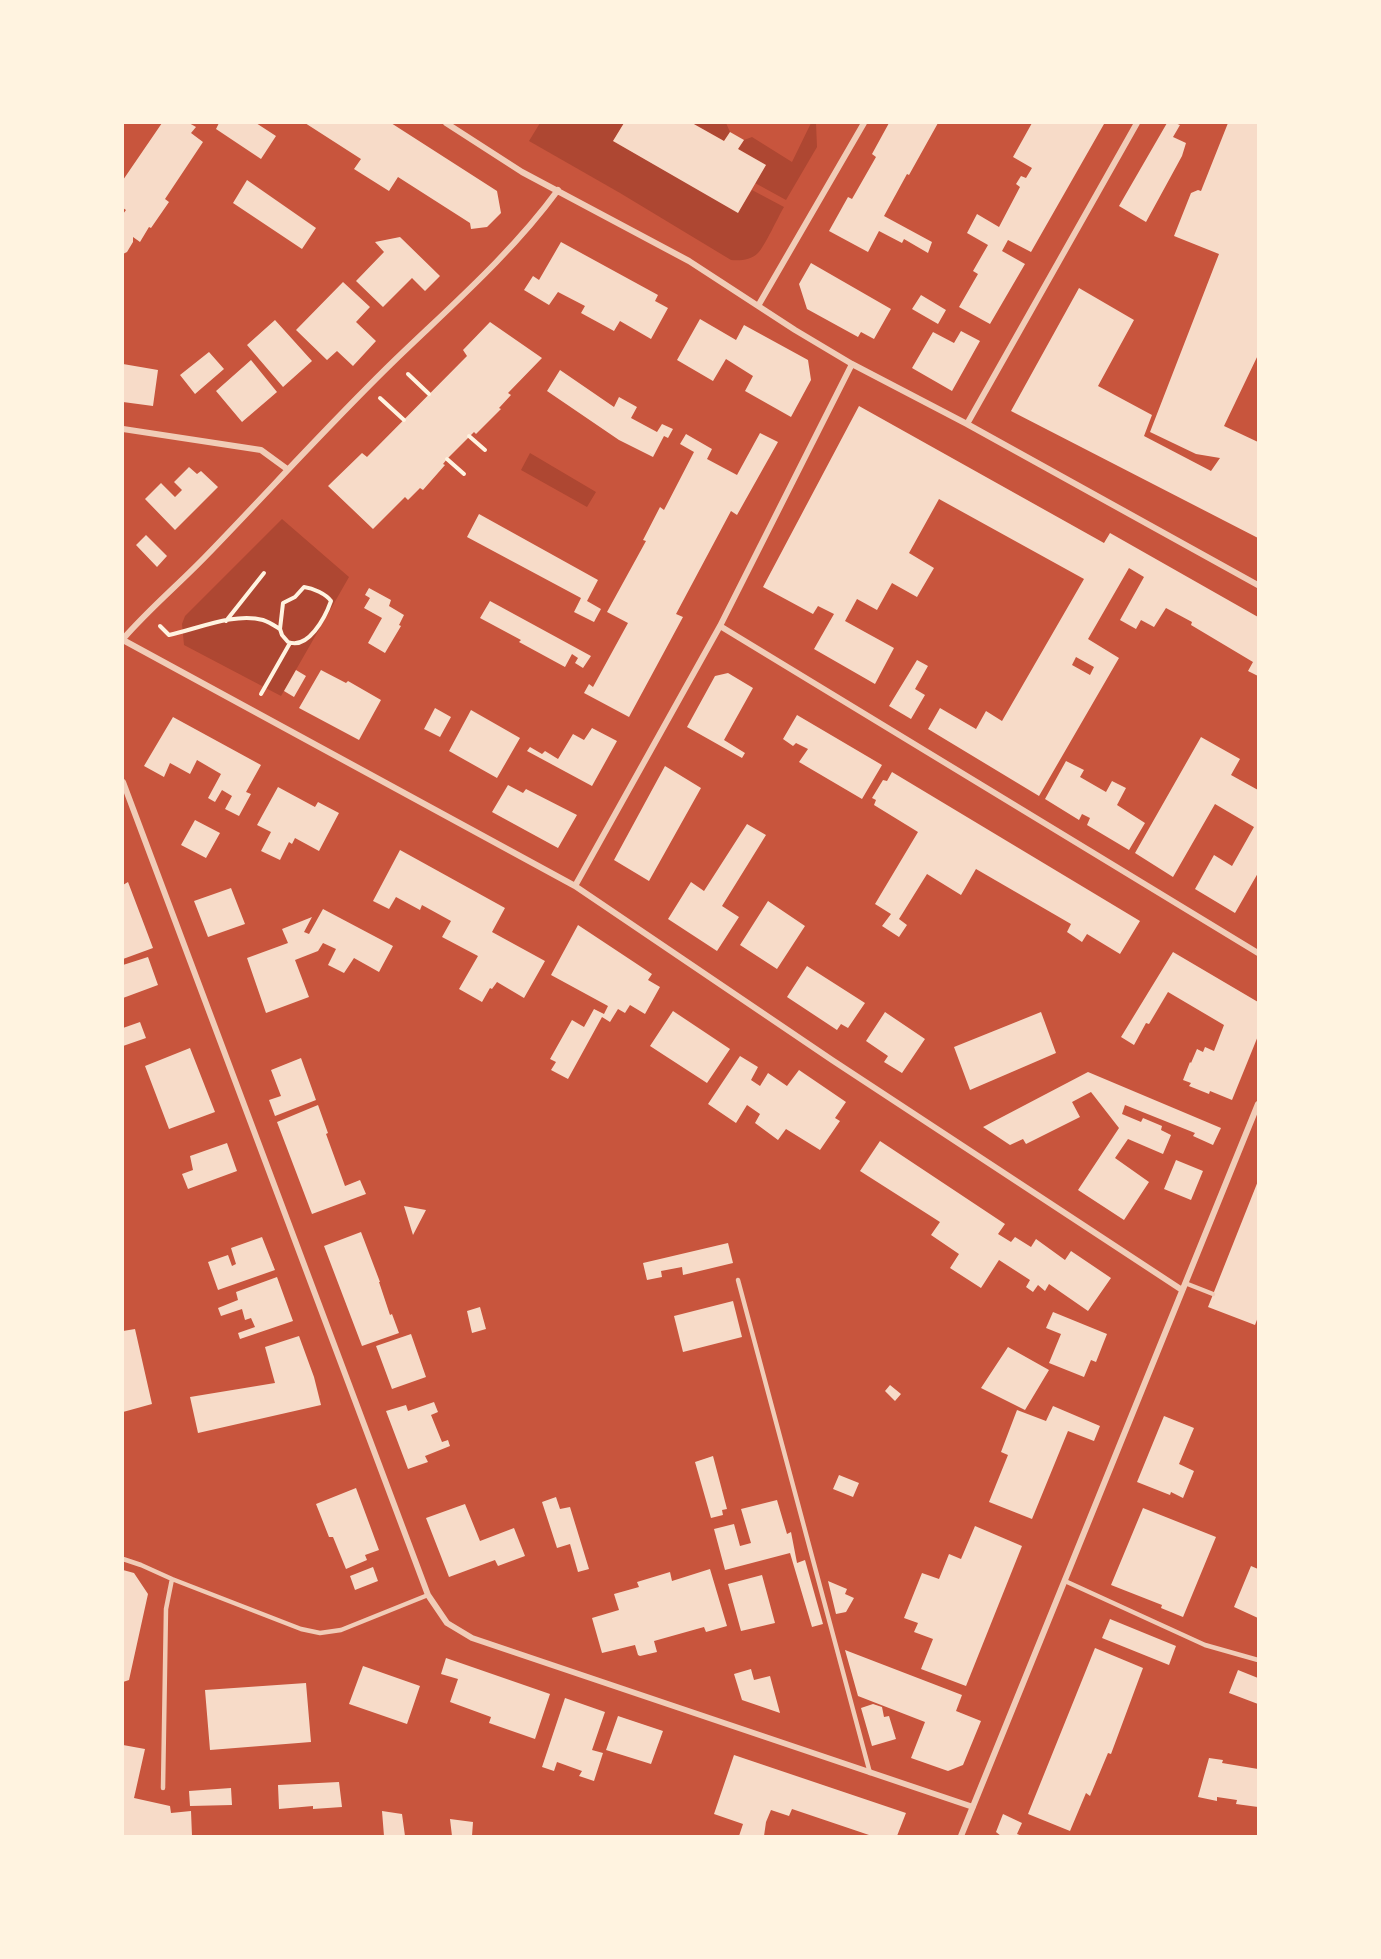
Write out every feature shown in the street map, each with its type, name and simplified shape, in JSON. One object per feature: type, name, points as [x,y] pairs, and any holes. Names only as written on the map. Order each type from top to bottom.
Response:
[{"type":"street","points":[[446,123],[522,172],[689,261],[852,364],[967,424],[1258,585]]},
{"type":"street","points":[[758,306],[864,123]]},
{"type":"street","points":[[967,424],[1137,123]]},
{"type":"street","points":[[558,190],[541,214],[466,292],[368,387],[123,639],[575,886],[842,1066],[1184,1286]]},
{"type":"street","points":[[575,886],[720,626],[852,364]]},
{"type":"street","points":[[123,429],[261,450],[287,470]]},
{"type":"street","points":[[720,626],[1258,953]]},
{"type":"street","points":[[123,782],[428,1595],[447,1623],[472,1638],[973,1807]]},
{"type":"street","points":[[961,1836],[1258,1104]]},
{"type":"lane","points":[[738,1280],[870,1773]]},
{"type":"lane","points":[[1184,1286],[1213,1294]]},
{"type":"lane","points":[[123,1559],[301,1629],[320,1633],[341,1630],[428,1595]]},
{"type":"lane","points":[[163,1788],[166,1609],[172,1580]]},
{"type":"lane","points":[[1065,1581],[1205,1645],[1258,1660]]},
{"type":"path","points":[[394,361],[429,394]]},
{"type":"path","points":[[368,387],[404,420]]},
{"type":"path","points":[[469,436],[485,450]]},
{"type":"path","points":[[447,459],[464,474]]},
{"type":"path","points":[[226,621],[264,573]]},
{"type":"path","points":[[307,587],[329,598],[330,604],[310,637],[303,642],[290,643],[284,638],[280,629],[283,603],[295,597],[301,589],[307,587]]},
{"type":"path","points":[[147,612],[169,635],[243,618],[263,620],[280,629]]},
{"type":"path","points":[[264,687],[290,643]]},
{"type":"shaded area","points":[[540,123],[624,123],[613,141],[738,212],[752,190],[784,207],[758,253],[745,259],[731,260],[529,141]]},
{"type":"shaded area","points":[[692,123],[726,123],[730,132],[724,141]]},
{"type":"shaded area","points":[[811,123],[816,123],[817,147],[786,200],[755,183],[766,165],[738,149],[744,140],[752,137],[792,162]]},
{"type":"shaded area","points":[[530,453],[596,492],[587,507],[521,470]]},
{"type":"shaded area","points":[[282,519],[349,577],[281,696],[184,645],[182,624],[185,616]]},
{"type":"building","points":[[162,123],[189,123],[196,127],[191,133],[203,142],[165,199],[169,202],[151,228],[149,227],[140,242],[133,237],[133,242],[123,254],[123,214],[126,210],[123,208],[123,180]]},
{"type":"building","points":[[219,123],[256,123],[276,136],[261,159],[216,129]]},
{"type":"building","points":[[305,123],[391,123],[497,191],[501,213],[487,227],[471,229],[470,223],[398,177],[389,191],[354,169],[361,159]]},
{"type":"building","points":[[624,123],[692,123],[724,141],[730,132],[744,140],[738,149],[766,165],[738,213],[613,141]]},
{"type":"building","points":[[889,123],[938,123],[884,216],[932,242],[928,253],[904,239],[902,243],[879,231],[868,252],[829,231],[848,197],[852,199],[876,157],[872,154]]},
{"type":"building","points":[[1032,123],[1104,124],[1031,252],[1008,240],[1002,251],[1025,264],[990,324],[959,307],[978,274],[973,271],[988,245],[967,233],[977,214],[999,227],[1020,187],[1016,184],[1021,176],[1026,178],[1032,168],[1013,157]]},
{"type":"building","points":[[1167,123],[1180,125],[1173,137],[1186,143],[1182,156],[1146,222],[1119,206]]},
{"type":"building","points":[[1228,123],[1258,123],[1258,355],[1224,426],[1258,442],[1258,538],[1011,411],[1079,288],[1134,320],[1098,386],[1152,415],[1144,436],[1211,471],[1220,458],[1196,454],[1150,432],[1219,254],[1174,236],[1191,193],[1201,191]]},
{"type":"building","points":[[247,180],[316,228],[302,249],[233,203]]},
{"type":"building","points":[[400,237],[440,276],[425,291],[412,278],[383,307],[356,281],[384,252],[375,242]]},
{"type":"building","points":[[561,242],[658,295],[655,301],[668,308],[651,339],[620,321],[614,331],[581,313],[585,306],[558,292],[549,305],[524,290],[533,276],[539,280]]},
{"type":"building","points":[[811,263],[891,309],[874,339],[861,332],[858,337],[807,309],[799,284]]},
{"type":"building","points":[[343,282],[370,307],[356,322],[376,341],[353,366],[337,351],[327,360],[296,330]]},
{"type":"building","points":[[921,295],[946,310],[938,324],[912,309]]},
{"type":"building","points":[[700,319],[736,340],[744,325],[808,360],[811,380],[791,417],[745,391],[753,376],[726,359],[713,381],[677,360]]},
{"type":"building","points":[[275,320],[312,361],[283,387],[247,345]]},
{"type":"building","points":[[490,322],[542,358],[508,393],[511,395],[499,408],[501,409],[447,459],[443,464],[445,465],[423,490],[420,488],[408,500],[405,497],[373,529],[328,486],[362,453],[367,457],[467,356],[463,350]]},
{"type":"building","points":[[961,331],[980,341],[952,391],[912,368],[933,332],[954,343]]},
{"type":"building","points":[[209,352],[224,369],[195,394],[180,375]]},
{"type":"building","points":[[251,360],[277,392],[242,422],[216,391]]},
{"type":"building","points":[[123,364],[158,370],[153,406],[123,402]]},
{"type":"building","points":[[560,370],[614,407],[619,397],[637,407],[631,418],[657,432],[662,424],[673,429],[668,438],[664,436],[653,457],[619,440],[547,391]]},
{"type":"building","points":[[859,406],[1104,543],[1110,533],[1258,617],[1258,676],[1248,671],[1253,662],[1191,625],[1192,622],[1166,608],[1154,627],[1141,620],[1136,629],[1120,620],[1144,577],[1129,568],[1088,639],[1119,658],[1039,796],[928,729],[940,708],[976,729],[986,711],[1002,721],[1084,579],[939,499],[909,553],[934,568],[917,597],[892,583],[877,610],[857,599],[845,621],[894,648],[875,684],[814,649],[834,614],[818,606],[813,614],[763,587]],"holes":[[[1076,657],[1094,667],[1090,675],[1072,665]]]},
{"type":"building","points":[[760,433],[778,442],[737,515],[731,511],[676,614],[683,617],[629,717],[584,693],[589,684],[593,687],[628,623],[607,612],[646,541],[643,540],[660,507],[664,510],[694,452],[680,444],[686,434],[712,449],[707,459],[737,475]]},
{"type":"building","points":[[189,467],[197,474],[201,471],[218,487],[175,530],[145,499],[161,483],[175,497],[182,490],[174,482]]},
{"type":"building","points":[[479,514],[598,580],[587,601],[601,609],[594,622],[574,612],[581,598],[467,537]]},
{"type":"building","points":[[146,535],[167,556],[157,567],[136,545]]},
{"type":"building","points":[[369,588],[391,600],[389,606],[404,615],[399,625],[401,626],[385,653],[368,643],[382,618],[364,608],[370,598],[365,595]]},
{"type":"building","points":[[490,601],[591,656],[583,668],[575,663],[578,658],[572,654],[565,667],[519,642],[521,640],[480,618]]},
{"type":"building","points":[[917,660],[928,666],[915,689],[925,695],[911,719],[889,706]]},
{"type":"building","points":[[296,670],[306,676],[294,697],[284,691]]},
{"type":"building","points":[[321,670],[346,683],[348,681],[381,700],[359,740],[299,708]]},
{"type":"building","points":[[728,673],[753,688],[724,740],[745,753],[742,758],[687,727],[715,676]]},
{"type":"building","points":[[435,708],[451,717],[440,737],[424,729]]},
{"type":"building","points":[[471,710],[520,738],[497,778],[449,751]]},
{"type":"building","points":[[797,715],[882,765],[862,799],[799,762],[808,749],[796,743],[793,746],[783,739]]},
{"type":"building","points":[[173,717],[261,765],[246,792],[251,794],[239,816],[225,809],[232,796],[222,790],[215,802],[208,798],[221,774],[197,760],[190,774],[170,763],[164,777],[144,766]]},
{"type":"building","points":[[592,728],[617,741],[592,786],[527,751],[530,747],[542,754],[545,751],[558,759],[573,734],[584,740]]},
{"type":"building","points":[[1201,737],[1240,759],[1231,775],[1258,790],[1258,873],[1235,913],[1195,889],[1214,855],[1232,866],[1254,827],[1215,804],[1173,877],[1135,853]]},
{"type":"building","points":[[1066,761],[1084,770],[1080,777],[1106,792],[1112,781],[1126,788],[1117,805],[1145,823],[1129,850],[1087,825],[1090,818],[1082,814],[1079,820],[1045,799]]},
{"type":"building","points":[[665,766],[701,788],[649,881],[614,860]]},
{"type":"building","points":[[892,772],[1140,921],[1120,954],[1087,934],[1082,942],[1067,932],[1071,924],[976,869],[961,895],[927,874],[899,919],[907,925],[899,937],[882,926],[891,914],[875,904],[918,832],[874,805],[876,800],[872,798],[883,780],[887,781]]},
{"type":"building","points":[[508,785],[523,793],[526,789],[577,815],[558,848],[492,812]]},
{"type":"building","points":[[278,787],[315,807],[318,802],[339,813],[319,851],[295,838],[292,844],[289,842],[280,860],[261,851],[271,832],[257,825]]},
{"type":"building","points":[[195,820],[220,833],[206,858],[181,845]]},
{"type":"building","points":[[747,824],[766,835],[722,906],[739,917],[717,951],[668,919],[691,882],[704,891]]},
{"type":"building","points":[[400,850],[505,908],[492,932],[545,961],[524,998],[497,982],[492,989],[490,988],[482,1002],[459,989],[478,956],[442,937],[451,921],[422,905],[420,910],[396,897],[389,909],[373,901]]},
{"type":"building","points":[[128,882],[153,948],[123,959],[123,885]]},
{"type":"building","points":[[231,888],[245,924],[208,937],[194,901]]},
{"type":"building","points":[[768,901],[805,926],[777,969],[740,945]]},
{"type":"building","points":[[323,909],[393,946],[379,972],[354,958],[344,973],[328,965],[336,949],[323,943],[318,951],[295,960],[309,997],[266,1013],[247,958],[288,943],[282,929],[312,917],[304,932],[309,934]]},
{"type":"building","points":[[578,925],[652,974],[648,980],[660,987],[645,1014],[630,1005],[625,1013],[618,1009],[610,1022],[602,1017],[568,1079],[551,1070],[556,1062],[550,1059],[572,1020],[584,1027],[594,1009],[604,1014],[608,1006],[551,975]]},
{"type":"building","points":[[1173,952],[1258,1002],[1258,1036],[1232,1100],[1189,1086],[1191,1083],[1183,1080],[1197,1049],[1203,1052],[1205,1047],[1214,1051],[1224,1025],[1168,992],[1134,1045],[1121,1037]]},
{"type":"building","points":[[148,957],[158,985],[123,998],[123,965]]},
{"type":"building","points":[[807,966],[865,1003],[848,1028],[841,1024],[837,1030],[787,997]]},
{"type":"building","points":[[673,1011],[730,1049],[707,1083],[650,1046]]},
{"type":"building","points":[[885,1012],[925,1039],[902,1073],[884,1062],[888,1056],[866,1041]]},
{"type":"building","points":[[1041,1012],[1056,1053],[970,1090],[954,1047]]},
{"type":"building","points":[[140,1022],[146,1038],[123,1046],[123,1028]]},
{"type":"building","points":[[190,1048],[215,1112],[169,1129],[145,1066]]},
{"type":"building","points":[[740,1056],[758,1067],[751,1080],[760,1086],[768,1073],[787,1086],[799,1070],[846,1102],[835,1118],[840,1121],[820,1150],[786,1129],[778,1140],[755,1123],[760,1114],[747,1105],[736,1123],[708,1104]]},
{"type":"building","points":[[301,1058],[316,1100],[275,1116],[269,1100],[281,1096],[271,1070]]},
{"type":"building","points":[[1088,1072],[1221,1128],[1213,1145],[1193,1136],[1195,1133],[1125,1105],[1122,1114],[1141,1122],[1143,1118],[1162,1126],[1161,1130],[1171,1135],[1163,1154],[1128,1139],[1115,1158],[1149,1182],[1124,1220],[1078,1190],[1119,1128],[1091,1092],[1072,1102],[1080,1117],[1026,1144],[1023,1139],[1010,1145],[983,1127]]},
{"type":"building","points":[[318,1105],[345,1186],[360,1180],[366,1194],[312,1214],[277,1122]]},
{"type":"building","points":[[880,1141],[1005,1224],[998,1234],[1011,1242],[1015,1237],[1031,1247],[1036,1239],[1065,1260],[1071,1251],[1111,1278],[1088,1311],[1049,1284],[1045,1291],[1038,1285],[1033,1292],[1026,1287],[1030,1280],[999,1260],[981,1288],[950,1268],[959,1254],[931,1235],[940,1222],[860,1171]]},
{"type":"building","points":[[227,1143],[237,1171],[188,1189],[182,1174],[193,1170],[190,1156]]},
{"type":"building","points":[[1176,1160],[1203,1171],[1191,1200],[1164,1189]]},
{"type":"building","points":[[1258,1181],[1258,1317],[1255,1325],[1208,1307]]},
{"type":"building","points":[[404,1206],[426,1210],[413,1235]]},
{"type":"building","points":[[361,1232],[390,1315],[392,1314],[399,1333],[362,1346],[324,1246]]},
{"type":"building","points":[[262,1237],[275,1270],[218,1290],[208,1262],[228,1255],[232,1266],[236,1264],[231,1248]]},
{"type":"building","points":[[728,1243],[733,1263],[683,1275],[682,1267],[661,1271],[662,1277],[647,1280],[643,1263]]},
{"type":"building","points":[[277,1277],[293,1321],[240,1339],[238,1333],[255,1327],[251,1318],[245,1320],[242,1309],[221,1316],[218,1308],[238,1300],[236,1292]]},
{"type":"building","points":[[733,1301],[742,1337],[683,1352],[674,1316]]},
{"type":"building","points":[[480,1307],[486,1329],[472,1333],[467,1311]]},
{"type":"building","points":[[1053,1312],[1107,1334],[1096,1362],[1091,1360],[1084,1377],[1049,1363],[1061,1334],[1046,1328]]},
{"type":"building","points":[[135,1329],[152,1404],[123,1412],[123,1331]]},
{"type":"building","points":[[411,1334],[426,1377],[392,1389],[376,1346]]},
{"type":"building","points":[[299,1336],[314,1377],[321,1405],[198,1433],[190,1397],[275,1383],[265,1347]]},
{"type":"building","points":[[1008,1347],[1049,1370],[1025,1410],[981,1388]]},
{"type":"building","points":[[890,1385],[901,1394],[895,1401],[885,1391]]},
{"type":"building","points":[[434,1402],[438,1412],[431,1415],[442,1442],[448,1440],[450,1446],[425,1456],[428,1462],[408,1469],[386,1411],[406,1405],[408,1411]]},
{"type":"building","points":[[1053,1406],[1100,1426],[1094,1441],[1068,1431],[1032,1519],[989,1502],[1008,1455],[1001,1452],[1017,1410],[1046,1421]]},
{"type":"building","points":[[1164,1416],[1194,1428],[1179,1464],[1194,1471],[1183,1498],[1137,1482]]},
{"type":"building","points":[[713,1456],[727,1509],[722,1510],[723,1515],[711,1518],[695,1462]]},
{"type":"building","points":[[839,1475],[859,1483],[853,1497],[833,1489]]},
{"type":"building","points":[[356,1488],[379,1550],[365,1555],[367,1560],[346,1569],[333,1537],[329,1537],[316,1504]]},
{"type":"building","points":[[556,1497],[560,1509],[570,1507],[589,1569],[578,1572],[570,1544],[557,1548],[542,1502]]},
{"type":"building","points":[[777,1500],[787,1534],[791,1532],[797,1563],[805,1560],[823,1624],[812,1627],[790,1553],[725,1570],[714,1529],[734,1524],[740,1546],[751,1543],[741,1509]]},
{"type":"building","points":[[465,1504],[480,1541],[514,1528],[525,1556],[498,1566],[495,1560],[449,1577],[426,1518]]},
{"type":"building","points":[[1143,1508],[1216,1537],[1183,1617],[1161,1608],[1162,1605],[1111,1585]]},
{"type":"building","points":[[975,1526],[1022,1546],[966,1686],[921,1669],[933,1639],[914,1632],[918,1623],[904,1618],[922,1573],[939,1579],[949,1554],[961,1559]]},
{"type":"building","points":[[1251,1566],[1258,1569],[1258,1618],[1234,1607]]},
{"type":"building","points":[[373,1567],[378,1581],[355,1590],[350,1576]]},
{"type":"building","points":[[710,1569],[727,1626],[706,1632],[704,1627],[654,1641],[657,1652],[640,1656],[635,1645],[602,1653],[592,1618],[619,1610],[614,1594],[639,1587],[637,1582],[670,1572],[672,1581]]},
{"type":"building","points":[[123,1570],[134,1573],[148,1594],[129,1680],[123,1682]]},
{"type":"building","points":[[762,1575],[775,1623],[741,1631],[728,1584]]},
{"type":"building","points":[[828,1581],[847,1589],[845,1594],[854,1598],[846,1612],[836,1614]]},
{"type":"building","points":[[1110,1619],[1176,1646],[1169,1665],[1102,1638]]},
{"type":"building","points":[[1095,1648],[1143,1668],[1111,1754],[1108,1753],[1090,1796],[1086,1793],[1070,1831],[1028,1814]]},
{"type":"building","points":[[845,1650],[962,1695],[956,1711],[981,1721],[963,1765],[948,1771],[911,1758],[925,1722],[858,1696]]},
{"type":"building","points":[[446,1658],[550,1694],[535,1739],[489,1723],[491,1717],[450,1702],[458,1679],[441,1674]]},
{"type":"building","points":[[363,1666],[420,1686],[407,1724],[349,1704]]},
{"type":"building","points":[[751,1669],[754,1680],[770,1676],[780,1713],[742,1700],[734,1674]]},
{"type":"building","points":[[1238,1670],[1258,1678],[1258,1704],[1229,1693]]},
{"type":"building","points":[[306,1683],[311,1742],[210,1750],[205,1690]]},
{"type":"building","points":[[565,1698],[605,1712],[592,1750],[603,1753],[594,1781],[579,1776],[582,1771],[557,1762],[554,1771],[542,1767]]},
{"type":"building","points":[[873,1704],[882,1707],[884,1717],[889,1716],[896,1739],[872,1746],[861,1708]]},
{"type":"building","points":[[618,1716],[663,1731],[651,1764],[606,1750]]},
{"type":"building","points":[[123,1745],[145,1749],[134,1798],[170,1806],[171,1813],[191,1811],[192,1836],[123,1836]]},
{"type":"building","points":[[734,1755],[906,1813],[897,1836],[872,1836],[792,1809],[789,1816],[771,1810],[764,1836],[739,1836],[743,1824],[714,1814]]},
{"type":"building","points":[[1209,1758],[1223,1760],[1222,1763],[1258,1769],[1258,1807],[1236,1804],[1237,1800],[1217,1797],[1217,1801],[1198,1797]]},
{"type":"building","points":[[339,1782],[342,1807],[313,1809],[313,1806],[279,1809],[278,1785]]},
{"type":"building","points":[[231,1788],[232,1805],[190,1806],[189,1791]]},
{"type":"building","points":[[382,1811],[402,1814],[405,1836],[384,1836]]},
{"type":"building","points":[[1003,1814],[1022,1823],[1017,1834],[1022,1836],[1001,1836],[996,1832]]},
{"type":"building","points":[[450,1819],[473,1822],[472,1836],[452,1836]]}]
